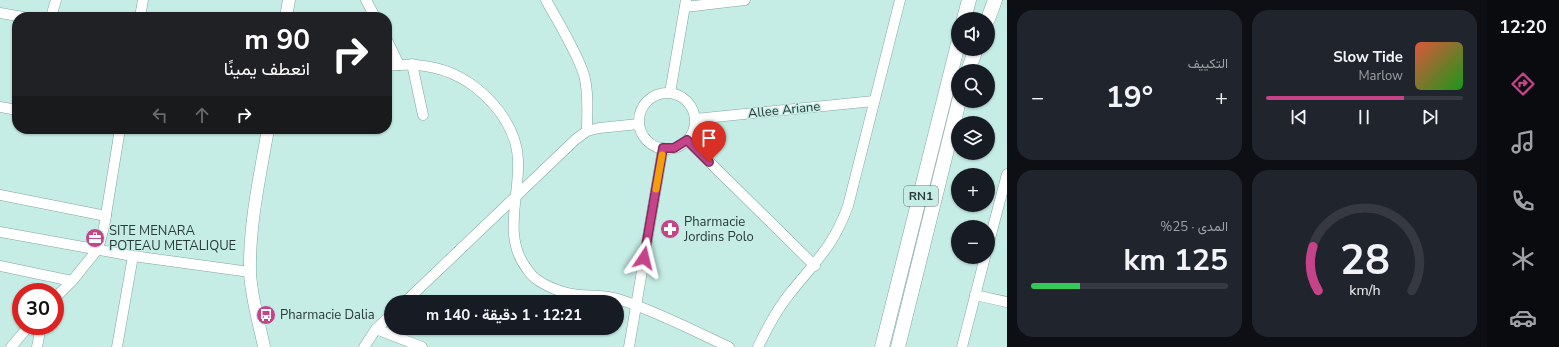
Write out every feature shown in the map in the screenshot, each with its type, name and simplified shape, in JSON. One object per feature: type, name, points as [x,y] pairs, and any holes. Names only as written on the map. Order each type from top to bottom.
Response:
[{"type":"highway","points":[[960,12],[961,0]]},
{"type":"highway","points":[[966,12],[969,0]]},
{"type":"highway","points":[[982,12],[985,0]]},
{"type":"highway","points":[[991,12],[995,0]]},
{"type":"highway","name":"RN1","points":[[882,347],[955,56]]},
{"type":"highway","name":"RN1","points":[[898,347],[957,108]]},
{"type":"main road","points":[[287,12],[289,0]]},
{"type":"main road","points":[[264,347],[254,305],[250,272],[254,223],[267,134]]},
{"type":"street","points":[[52,12],[56,0]]},
{"type":"street","points":[[141,12],[144,0]]},
{"type":"street","points":[[366,0],[372,12]]},
{"type":"street","points":[[546,0],[578,61],[584,76],[587,131]]},
{"type":"street","points":[[670,93],[685,3],[745,0]]},
{"type":"street","points":[[758,347],[779,309],[833,241],[842,224],[848,206],[900,0]]},
{"type":"street","points":[[0,13],[12,15]]},
{"type":"street","points":[[392,50],[399,65]]},
{"type":"street","points":[[412,64],[423,115]]},
{"type":"street","points":[[392,66],[412,64],[423,65],[445,71],[466,80],[487,96],[504,117],[513,136],[518,158],[519,178],[513,231],[516,248],[522,262],[534,278],[552,288],[577,295],[620,299],[729,347]]},
{"type":"street","points":[[670,93],[680,96],[688,102],[695,119],[693,129],[687,140],[674,148],[655,146],[648,141],[639,124],[641,110],[647,101],[659,94],[670,93]]},
{"type":"street","name":"Allee Ariane","points":[[695,119],[874,101]]},
{"type":"street","points":[[0,107],[12,109]]},
{"type":"street","points":[[412,295],[576,139],[587,131],[599,128],[639,124]]},
{"type":"street","points":[[64,289],[98,249],[106,216],[117,134]]},
{"type":"street","points":[[687,140],[814,266]]},
{"type":"street","points":[[629,347],[663,148]]},
{"type":"street","points":[[995,220],[1007,174]]},
{"type":"street","points":[[0,195],[106,216]]},
{"type":"street","points":[[0,232],[134,256],[250,272]]},
{"type":"street","points":[[117,347],[134,256]]},
{"type":"street","points":[[962,347],[983,264]]},
{"type":"street","points":[[0,266],[72,281]]},
{"type":"street","points":[[975,295],[1007,302]]},
{"type":"street","points":[[364,347],[376,329],[384,322]]},
{"type":"street","points":[[376,329],[422,347]]},
{"type":"street","points":[[11,347],[21,335]]},
{"type":"street","points":[[37,347],[39,335]]},
{"type":"slow traffic","points":[[656,189],[662,155]]},
{"type":"place","name":"Pharmacie Jordins Polo","points":[[670,229]]},
{"type":"place","name":"SITE MENARA POTEAU METALIQUE","points":[[95,238]]},
{"type":"place","name":"Pharmacie Dalia","points":[[266,315]]},
{"type":"route","points":[[644,258],[663,148],[674,148],[687,140],[709,162]]}]
